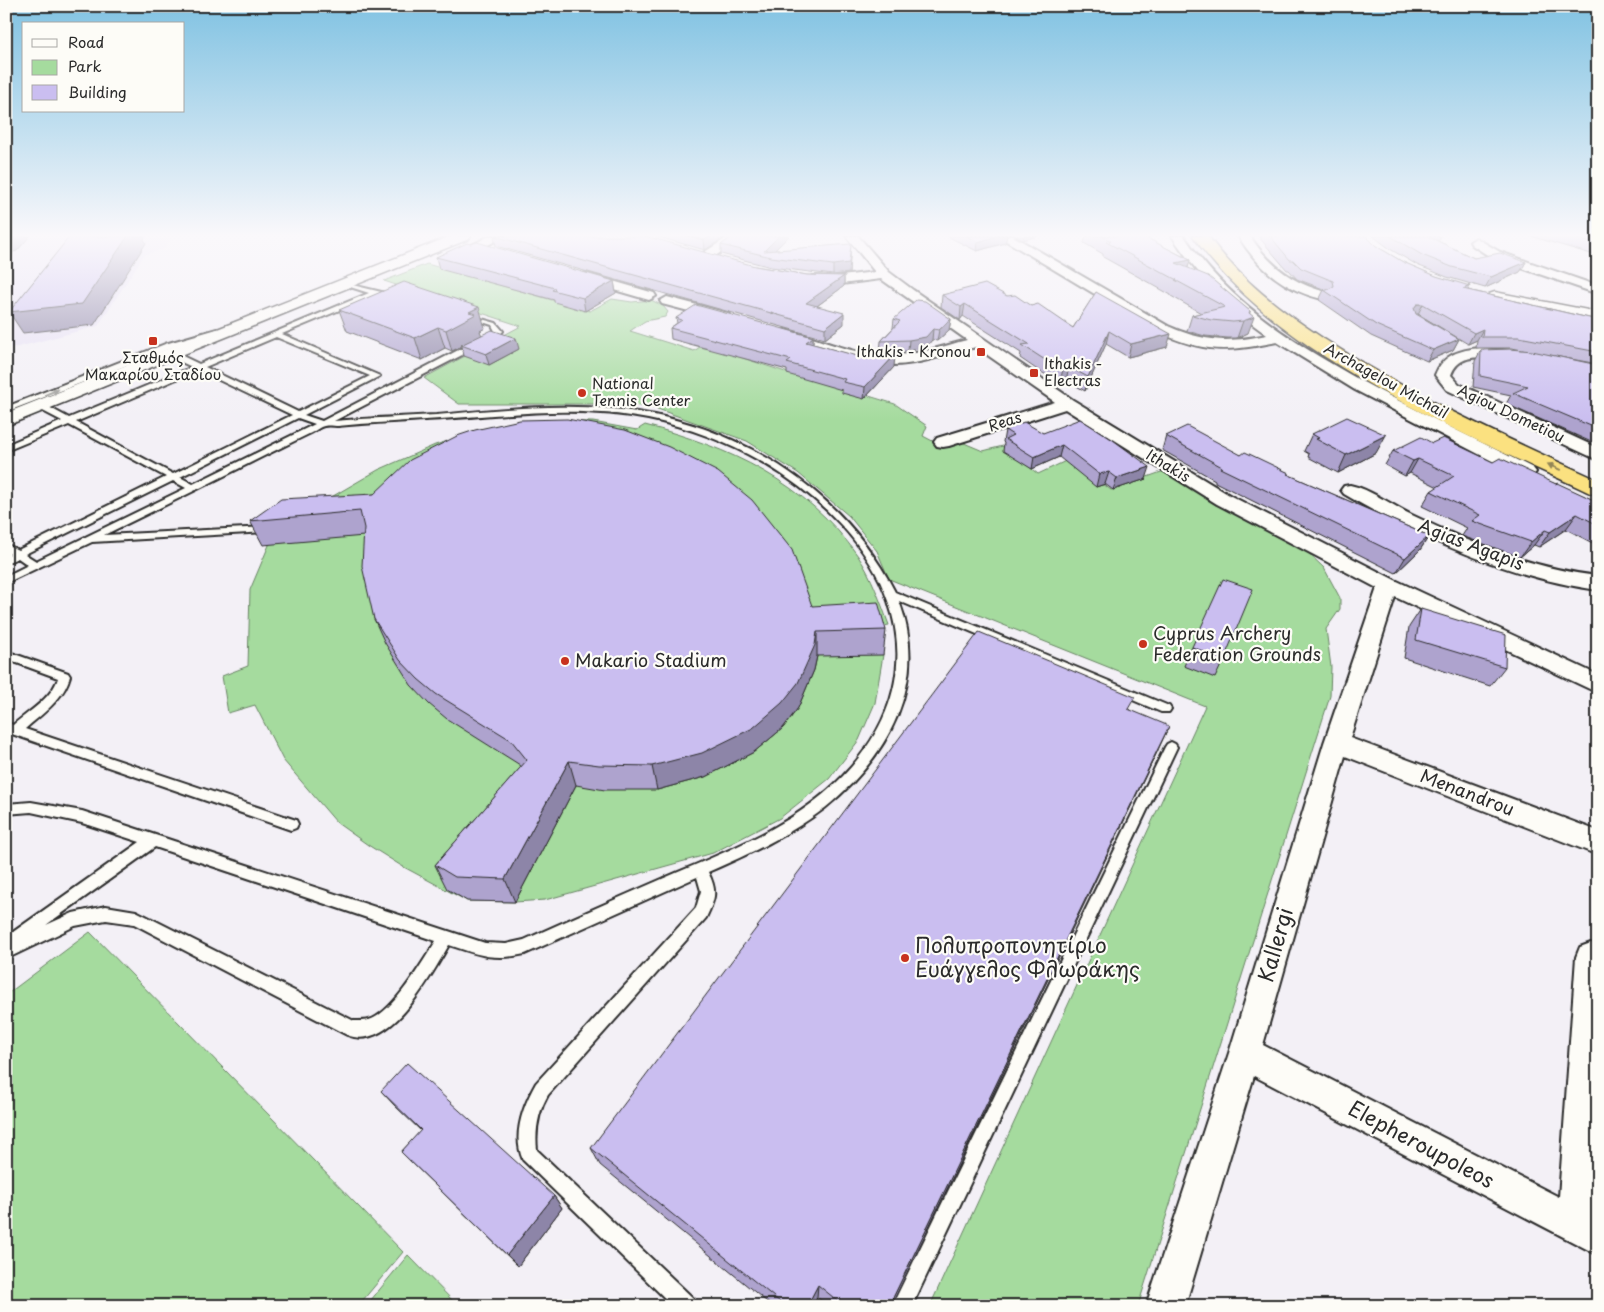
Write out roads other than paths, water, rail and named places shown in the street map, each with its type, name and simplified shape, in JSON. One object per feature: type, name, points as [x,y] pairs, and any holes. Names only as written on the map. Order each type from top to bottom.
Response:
[{"type":"highway","name":"Archagelou Michail","points":[[1257,297],[1283,319],[1323,346],[1421,403],[1598,488]]},
{"type":"highway","name":"Archagelou Michail","points":[[1280,297],[1343,341],[1437,393],[1598,470]]},
{"type":"main road","points":[[6,420],[313,297]]},
{"type":"main road","points":[[1496,297],[1598,317]]},
{"type":"street","name":"Ithakis","points":[[915,297],[1067,403],[1224,500],[1388,585],[1598,685]]},
{"type":"street","points":[[1109,297],[1163,329],[1188,341],[1226,347],[1278,337]]},
{"type":"street","points":[[1229,297],[1278,337],[1361,387],[1428,423],[1542,479]]},
{"type":"street","points":[[667,301],[741,321]]},
{"type":"street","points":[[769,329],[861,355],[887,360],[906,359],[978,342]]},
{"type":"street","points":[[1456,344],[1472,354]]},
{"type":"street","name":"Agiou Dometiou","points":[[1523,356],[1497,353],[1472,354],[1455,359],[1444,369],[1443,375],[1453,387],[1482,402],[1598,455]]},
{"type":"street","name":"Reas","points":[[943,442],[1067,403]]},
{"type":"street","name":"Agias Agapis","points":[[1350,490],[1385,510],[1468,547],[1541,572],[1598,583]]},
{"type":"street","name":"Kallergi","points":[[1165,1306],[1245,1053],[1336,743],[1388,585]]},
{"type":"street","name":"Menandrou","points":[[1336,743],[1598,843]]},
{"type":"street","points":[[1586,1231],[1591,957]]},
{"type":"street","name":"Elepheroupoleos","points":[[1245,1053],[1586,1231]]},
{"type":"lane","points":[[6,448],[365,297]]},
{"type":"lane","points":[[6,580],[322,424],[496,334],[500,330],[494,324],[458,312]]},
{"type":"lane","points":[[6,410],[189,338],[245,324]]},
{"type":"lane","points":[[6,560],[374,377],[375,374],[275,334]]},
{"type":"lane","points":[[6,809],[32,807],[82,816],[152,841],[485,950],[506,951],[525,948],[745,849],[797,820],[838,791],[860,768],[878,743],[897,702],[904,668],[905,650],[903,634],[896,604],[870,557],[839,517],[801,483],[728,441],[676,423],[631,413],[565,409],[322,424],[171,354]]},
{"type":"lane","points":[[40,406],[193,488]]},
{"type":"lane","points":[[89,539],[265,530]]},
{"type":"lane","points":[[6,547],[36,565]]},
{"type":"lane","points":[[891,594],[1165,709]]},
{"type":"lane","points":[[6,655],[64,676],[64,682],[59,690],[10,729]]},
{"type":"lane","points":[[10,729],[291,824]]},
{"type":"lane","points":[[902,1306],[1171,747]]},
{"type":"lane","points":[[6,946],[152,841]]},
{"type":"lane","points":[[687,1306],[529,1154],[526,1137],[533,1104],[542,1090],[701,913],[708,899],[709,890],[700,869]]},
{"type":"lane","points":[[6,952],[74,920],[106,913],[136,918],[353,1029],[373,1027],[391,1014],[409,994],[446,937]]},
{"type":"place","name":"Σταθμός Μακαρίου Σταδίου","points":[[153,341]]},
{"type":"place","name":"Ithakis - Kronou","points":[[981,352]]},
{"type":"place","name":"Ithakis - Electras","points":[[1034,373]]},
{"type":"place","name":"National Tennis Center","points":[[582,393]]},
{"type":"place","name":"Cyprus Archery Federation Grounds","points":[[1143,644]]},
{"type":"place","name":"Makario Stadium","points":[[565,661]]},
{"type":"place","name":"Πολυπροπονητίριο Ευάγγελος Φλωράκης","points":[[905,958]]}]
